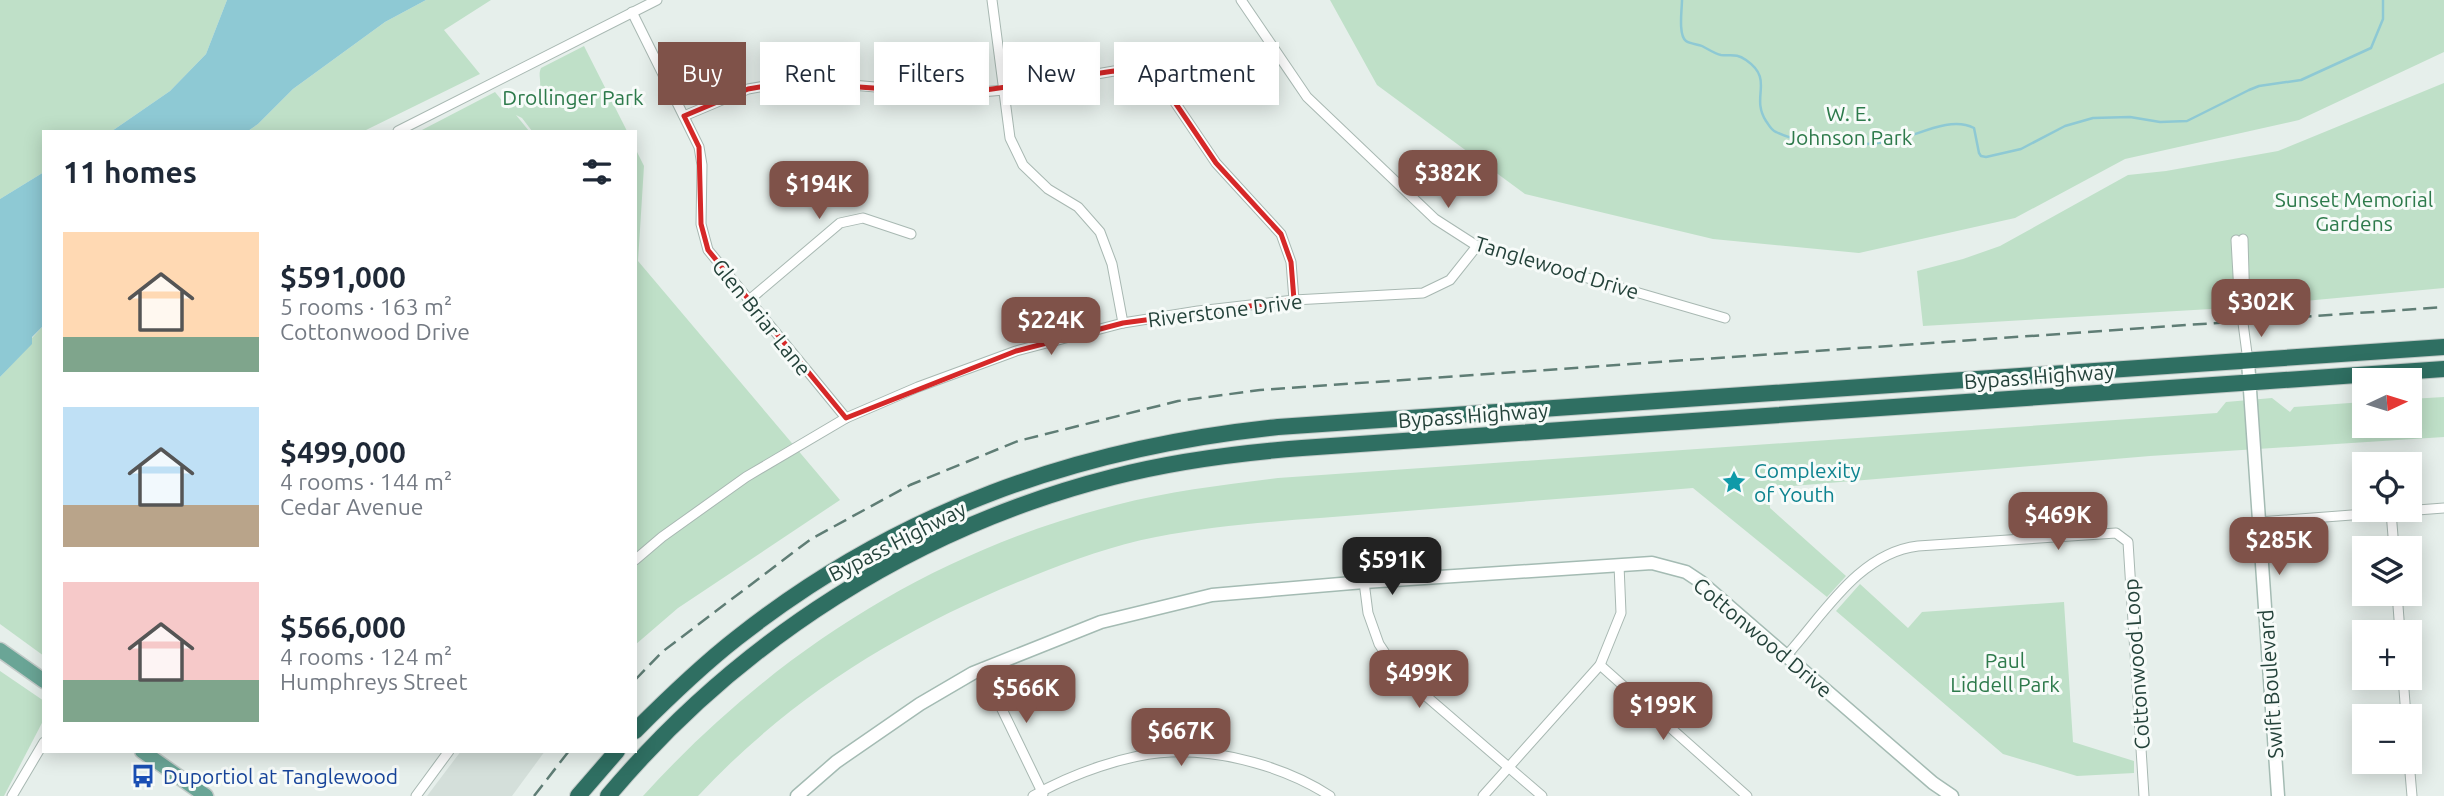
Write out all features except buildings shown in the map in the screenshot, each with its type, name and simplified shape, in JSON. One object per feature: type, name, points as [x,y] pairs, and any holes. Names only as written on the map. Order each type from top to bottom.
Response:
[{"type":"highway","name":"Bypass Highway","points":[[637,729],[687,679],[737,638],[824,576],[881,543],[988,493],[1043,473],[1121,452],[1219,433],[1278,428],[2444,347]]},
{"type":"highway","name":"Bypass Highway","points":[[608,796],[668,729],[702,697],[746,659],[828,601],[882,568],[954,532],[1018,506],[1115,476],[1196,460],[1290,449],[2444,369]]},
{"type":"highway","points":[[578,796],[615,753]]},
{"type":"main road","points":[[0,650],[38,677]]},
{"type":"main road","points":[[145,753],[206,796]]},
{"type":"street","points":[[400,130],[657,0]]},
{"type":"street","points":[[992,0],[1003,82]]},
{"type":"street","name":"Tanglewood Drive","points":[[1241,0],[1307,97],[1435,219],[1477,246],[1725,318]]},
{"type":"street","name":"Glen Briar Lane","points":[[632,12],[699,146],[702,165],[701,224],[708,250],[846,418]]},
{"type":"street","points":[[1100,73],[1114,71],[1144,76],[1172,98],[1216,163],[1280,234],[1291,262],[1294,300]]},
{"type":"street","points":[[684,116],[748,89],[788,82],[958,94],[1003,90]]},
{"type":"street","points":[[1006,105],[1010,138],[1023,165],[1048,189],[1078,207],[1100,232],[1112,264],[1123,323]]},
{"type":"street","points":[[748,301],[840,223],[863,218],[912,234]]},
{"type":"street","name":"Swift Boulevard","points":[[2239,239],[2246,292],[2244,321],[2278,796]]},
{"type":"street","name":"Riverstone Drive","points":[[637,558],[662,537],[746,477],[846,418],[918,387],[1016,351],[1123,323],[1294,300],[1423,293],[1450,280],[1477,246]]},
{"type":"street","points":[[2422,510],[2444,508]]},
{"type":"street","points":[[2259,522],[2352,515]]},
{"type":"street","name":"Cottonwood Loop","points":[[1787,655],[1868,565],[1893,551],[1918,546],[2116,533],[2128,542],[2144,796]]},
{"type":"street","name":"Cottonwood Drive","points":[[797,796],[857,747],[920,704],[982,668],[1101,622],[1212,596],[1364,582],[1652,563],[1686,572],[1701,582],[1933,783],[1952,796]]},
{"type":"street","points":[[1483,796],[1600,665],[1621,613],[1619,565]]},
{"type":"street","points":[[1364,582],[1368,613],[1379,645],[1397,671],[1542,796]]},
{"type":"street","points":[[1600,665],[1747,796]]},
{"type":"street","points":[[982,668],[1039,794],[1089,769],[1170,752],[1221,756],[1266,765],[1330,796]]},
{"type":"street","points":[[12,796],[42,745]]},
{"type":"street","points":[[416,796],[448,753]]},
{"type":"street","points":[[2410,774],[2412,796]]},
{"type":"highlighted area","points":[[1114,71],[1144,76],[1172,98],[1216,163],[1281,234],[1291,262],[1294,300],[1123,323],[1016,351],[846,418],[708,250],[701,224],[699,147],[684,116],[748,89],[788,82],[958,94]]},
{"type":"shaded area","points":[[459,753],[544,753],[512,796],[427,796]]},
{"type":"green space","points":[[0,0],[227,0],[206,54],[170,91],[113,130],[42,130],[42,173],[0,199]]},
{"type":"green space","points":[[426,0],[491,0],[444,30],[480,74],[366,130],[249,130],[293,89],[385,22]]},
{"type":"green space","name":"W. E. Johnson Park","points":[[1330,0],[2444,0],[2444,52],[2299,120],[2125,159],[2015,218],[1859,253],[1713,239],[1525,194],[1377,85]]},
{"type":"green space","name":"Drollinger Park","points":[[584,46],[626,130],[531,130],[516,115],[528,130],[422,130],[495,92],[509,109],[511,101],[529,101],[539,91],[541,68]]},
{"type":"green space","name":"Sunset Memorial Gardens","points":[[2444,83],[2444,288],[2228,308],[1923,326],[1917,271],[2000,246],[2128,175],[2278,151]]},
{"type":"green space","points":[[637,152],[644,166],[638,261],[840,500],[678,608],[637,643]]},
{"type":"green space","points":[[42,327],[42,655],[0,624],[0,377],[31,344],[32,338]]},
{"type":"green space","points":[[2444,397],[2444,437],[2150,456],[1769,488],[1770,508],[1846,576],[1827,597],[1693,488],[1263,522],[1140,540],[1033,576],[940,617],[896,641],[812,695],[772,726],[698,796],[643,796],[692,745],[745,698],[800,654],[858,615],[918,581],[982,550],[1048,525],[1136,500],[1278,478],[2217,413],[2226,402],[2272,398],[2290,412],[2294,407],[2352,403],[2352,438],[2422,438],[2422,398]]},
{"type":"green space","name":"Paul Liddell Park","points":[[1860,584],[1908,628],[1922,612],[2064,602],[2073,742],[2134,761],[2134,773],[2077,776],[2003,754],[1836,611]]},
{"type":"green space","points":[[0,671],[42,700],[42,723],[4,796],[0,796]]},
{"type":"water","points":[[227,0],[426,0],[385,22],[293,89],[249,130],[113,130],[170,91],[206,54]]},
{"type":"water","points":[[42,173],[42,327],[32,337],[32,344],[0,377],[0,199]]},
{"type":"waterway","points":[[1682,0],[1681,28],[1686,41],[1719,54],[1739,56],[1755,67],[1761,81],[1762,112],[1774,131],[1803,141],[1868,144],[1897,140],[1946,125],[1965,125],[1974,128],[1979,153],[1986,157],[2021,149],[2065,126],[2093,118],[2130,117],[2160,122],[2187,121],[2259,86],[2301,80],[2371,48],[2383,19],[2383,0]]},
{"type":"railway","points":[[637,678],[662,652],[811,539],[910,485],[1018,441],[1178,401],[1260,390],[2444,307]]},
{"type":"railway","points":[[534,796],[567,753]]},
{"type":"place","name":"Complexity of Youth","points":[[1734,482]]},
{"type":"place","name":"Duportiol at Tanglewood","points":[[143,776]]}]
